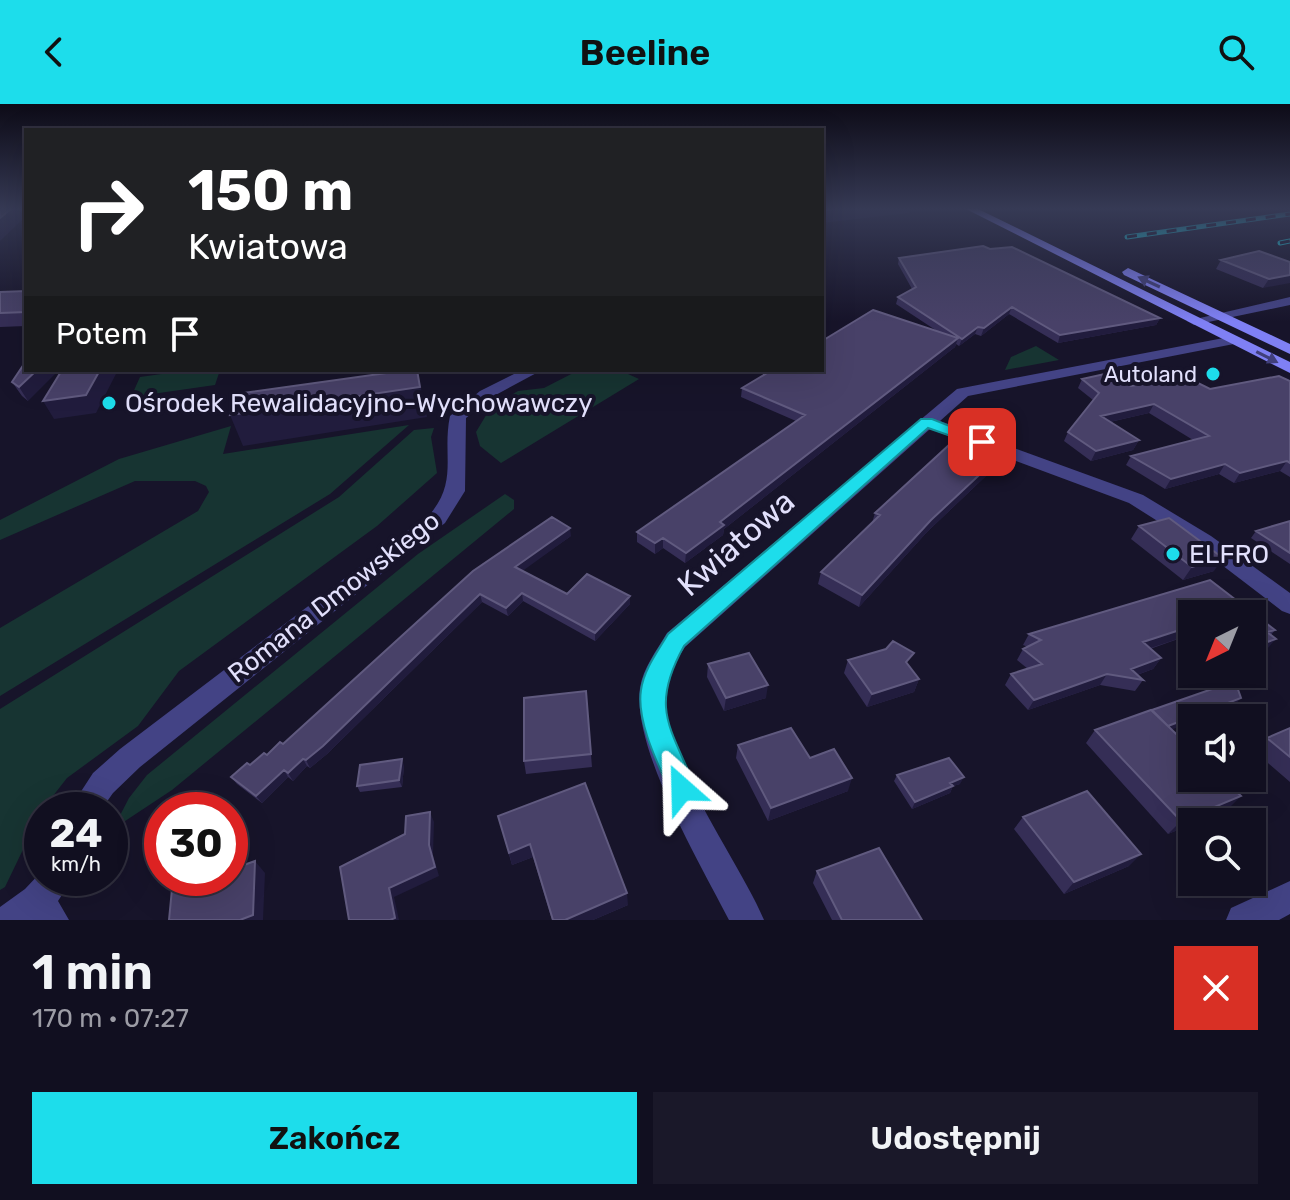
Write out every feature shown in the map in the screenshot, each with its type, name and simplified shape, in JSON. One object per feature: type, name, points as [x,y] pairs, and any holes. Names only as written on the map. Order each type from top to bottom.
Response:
[{"type":"main road","points":[[1045,246],[1290,368]]},
{"type":"main road","points":[[1073,246],[1290,350]]},
{"type":"street","points":[[1194,321],[1290,301]]},
{"type":"street","name":"Kwiatowa","points":[[747,920],[660,736],[653,713],[652,691],[657,674],[687,627],[952,399],[972,388],[1234,340]]},
{"type":"street","name":"Romana Dmowskiego","points":[[97,792],[130,758],[438,518],[456,496],[460,483],[455,437],[458,416],[486,394],[530,372]]},
{"type":"street","points":[[926,422],[1136,499],[1204,541],[1290,605]]},
{"type":"street","points":[[1243,920],[1290,897]]},
{"type":"street","points":[[10,920],[48,900]]},
{"type":"green space","points":[[1036,346],[1059,360],[1005,370],[1011,357]]},
{"type":"green space","points":[[176,372],[219,372],[215,385],[131,397],[140,377]]},
{"type":"green space","points":[[575,372],[630,372],[628,374],[639,379],[501,463],[480,446],[476,432],[491,407],[518,391],[544,388]]},
{"type":"green space","points":[[409,425],[330,494],[0,696],[0,628],[198,511],[209,492],[206,486],[195,481],[135,481],[0,540],[0,520],[119,459],[231,426],[223,454]]},
{"type":"green space","points":[[434,428],[431,437],[437,473],[377,526],[179,671],[138,726],[67,778],[56,792],[24,792],[24,847],[5,887],[0,890],[0,709],[339,497],[414,430]]},
{"type":"green space","points":[[505,494],[514,500],[514,509],[172,790],[144,792],[144,809],[128,819],[128,800],[147,775],[418,554]]},
{"type":"building","points":[[982,246],[990,249],[1012,247],[1160,318],[1060,335],[1012,307],[984,328],[978,327],[962,339],[898,297],[916,287],[899,258]]},
{"type":"building","points":[[1259,251],[1290,262],[1290,275],[1269,279],[1221,260]]},
{"type":"building","points":[[24,291],[24,312],[0,313],[0,292]]},
{"type":"building","points":[[873,310],[958,338],[720,522],[724,525],[686,553],[663,538],[655,543],[637,532],[805,415],[742,388],[769,372],[824,372],[824,340]]},
{"type":"building","points":[[24,364],[24,372],[35,372],[19,387],[12,382]]},
{"type":"building","points":[[61,372],[99,372],[86,395],[43,401]]},
{"type":"building","points":[[394,372],[417,372],[420,387],[230,415],[236,394]]},
{"type":"building","points":[[1109,373],[1131,386],[1186,377],[1210,389],[1279,376],[1290,381],[1290,463],[1287,461],[1240,473],[1225,464],[1171,479],[1131,456],[1209,436],[1154,404],[1101,416],[1139,440],[1096,451],[1068,432],[1099,393],[1082,379]]},
{"type":"building","points":[[949,445],[992,463],[931,520],[862,595],[821,572],[880,515],[875,513]]},
{"type":"building","points":[[552,517],[570,528],[515,567],[567,594],[587,574],[630,596],[595,633],[522,593],[506,608],[480,594],[306,760],[303,759],[288,773],[284,770],[256,796],[231,777],[247,763],[250,765],[264,753],[267,755],[280,742],[283,744],[473,571]]},
{"type":"building","points":[[1169,518],[1223,558],[1192,567],[1139,526]]},
{"type":"building","points":[[1290,521],[1290,553],[1256,531]]},
{"type":"building","points":[[1210,580],[1236,600],[1178,600],[1178,631],[1143,642],[1161,658],[1131,669],[1143,680],[1107,674],[1034,700],[1011,674],[1042,664],[1023,649],[1041,640],[1029,634]]},
{"type":"building","points":[[1266,623],[1275,630],[1267,632],[1276,639],[1266,642]]},
{"type":"building","points":[[893,641],[914,653],[906,662],[919,679],[872,694],[848,660],[886,649]]},
{"type":"building","points":[[749,653],[768,685],[726,698],[708,664]]},
{"type":"building","points":[[1215,688],[1237,688],[1241,698],[1225,704],[1178,704],[1178,722],[1168,726],[1152,710]]},
{"type":"building","points":[[586,691],[591,754],[524,761],[524,698]]},
{"type":"building","points":[[1151,710],[1178,736],[1178,792],[1237,792],[1241,796],[1212,808],[1178,808],[1178,818],[1095,730]]},
{"type":"building","points":[[791,728],[810,758],[834,749],[852,778],[771,808],[738,745]]},
{"type":"building","points":[[1290,728],[1290,757],[1267,738]]},
{"type":"building","points":[[949,758],[964,777],[950,783],[953,786],[915,802],[897,775]]},
{"type":"building","points":[[402,759],[399,780],[357,786],[360,765]]},
{"type":"building","points":[[585,783],[627,893],[565,920],[553,920],[530,844],[509,853],[498,816]]},
{"type":"building","points":[[1087,791],[1141,854],[1074,882],[1023,817]]},
{"type":"building","points":[[430,812],[429,845],[435,867],[389,888],[395,918],[349,920],[340,867],[405,834],[406,816]]},
{"type":"building","points":[[879,848],[922,920],[842,920],[817,871]]},
{"type":"building","points":[[255,861],[253,915],[240,920],[169,920],[171,896],[248,896],[248,864]]},
{"type":"place","name":"Autoland","points":[[1213,374]]},
{"type":"place","name":"Ośrodek Rewalidacyjno-Wychowawczy","points":[[109,403]]},
{"type":"place","name":"ELFRO","points":[[1173,554]]},
{"type":"route","points":[[682,789],[660,736],[653,713],[652,691],[666,656],[687,627],[926,422],[982,442]]}]
